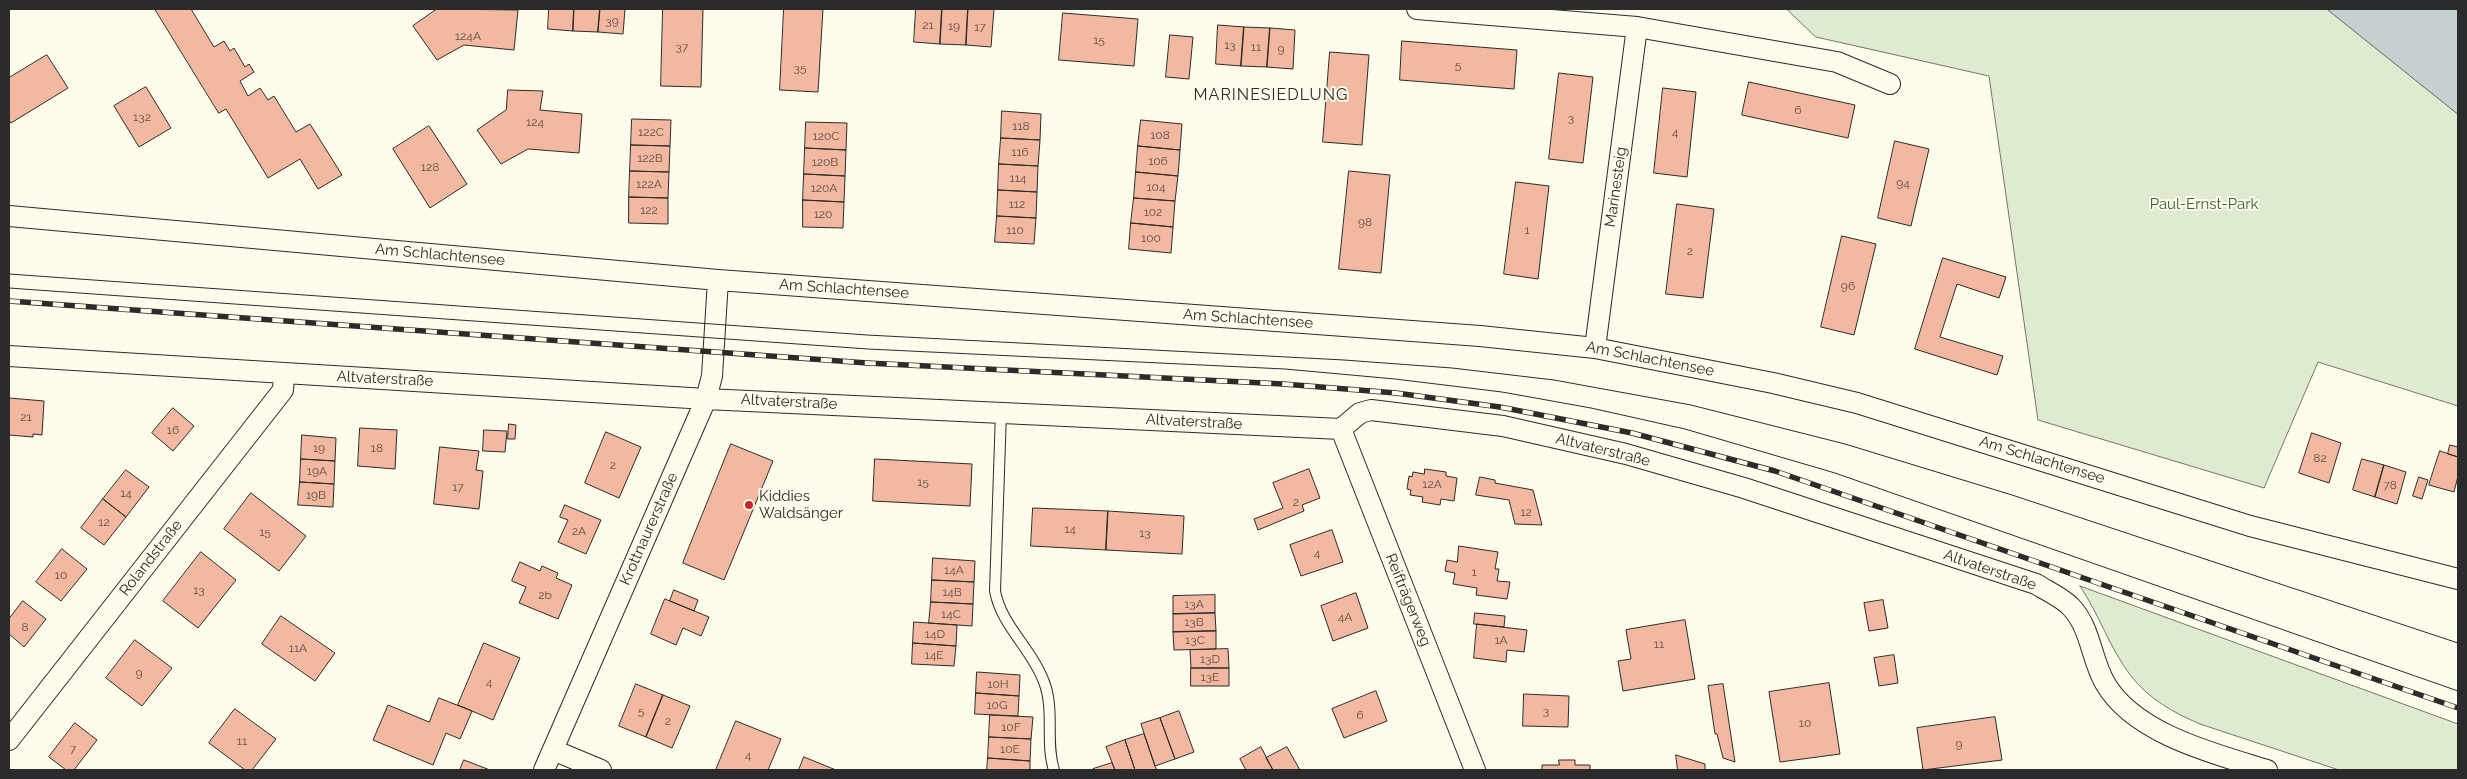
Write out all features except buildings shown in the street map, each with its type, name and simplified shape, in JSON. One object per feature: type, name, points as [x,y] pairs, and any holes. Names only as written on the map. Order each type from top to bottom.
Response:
[{"type":"street","points":[[1417,9],[1637,27],[1837,62],[1890,84]]},
{"type":"street","name":"Marinesteig","points":[[1595,348],[1637,27]]},
{"type":"street","name":"Am Schlachtensee","points":[[9,216],[718,280],[1480,336],[1595,348],[1767,382],[1857,403],[2250,526],[2458,579]]},
{"type":"street","name":"Krottnaurerstraße","points":[[544,770],[706,399],[712,376],[718,280]]},
{"type":"street","name":"Altvaterstraße","points":[[9,356],[706,399],[1341,429],[1360,413],[1371,410],[1503,426],[1626,454],[1744,488],[2036,584],[2070,606],[2083,623],[2105,684],[2123,704],[2146,724],[2205,750],[2267,770]]},
{"type":"street","name":"Rolandstraße","points":[[9,740],[283,390],[284,373]]},
{"type":"street","name":"Reifträgerweg","points":[[1341,429],[1475,770]]},
{"type":"street","points":[[553,750],[601,770]]},
{"type":"lane","points":[[1002,412],[998,606],[1045,682],[1049,700],[1050,753],[1054,770]]},
{"type":"green space","name":"Paul-Ernst-Park","points":[[1787,9],[2327,9],[2458,114],[2458,406],[2318,362],[2264,488],[2038,420],[1989,76],[1816,37]]},
{"type":"green space","points":[[2080,586],[2458,724],[2458,770],[2339,770],[2200,724],[2181,715],[2146,692],[2131,676]]},
{"type":"shaded area","points":[[2327,9],[2458,9],[2458,114]]},
{"type":"tram line","points":[[9,274],[867,335],[1344,360],[1452,368],[1554,380],[1691,405],[1845,444],[2012,495],[2458,643]]},
{"type":"tram line","points":[[9,288],[868,349],[1285,369],[1395,379],[1502,392],[1591,408],[1685,429],[1835,473],[2458,691]]},
{"type":"railway","points":[[9,301],[867,363],[1283,384],[1396,393],[1500,407],[1632,433],[1775,471],[2458,708]]},
{"type":"place","name":"Kiddies Waldsänger","points":[[749,505]]},
{"type":"district","name":"MARINESIEDLUNG","points":[[1271,95]]}]
